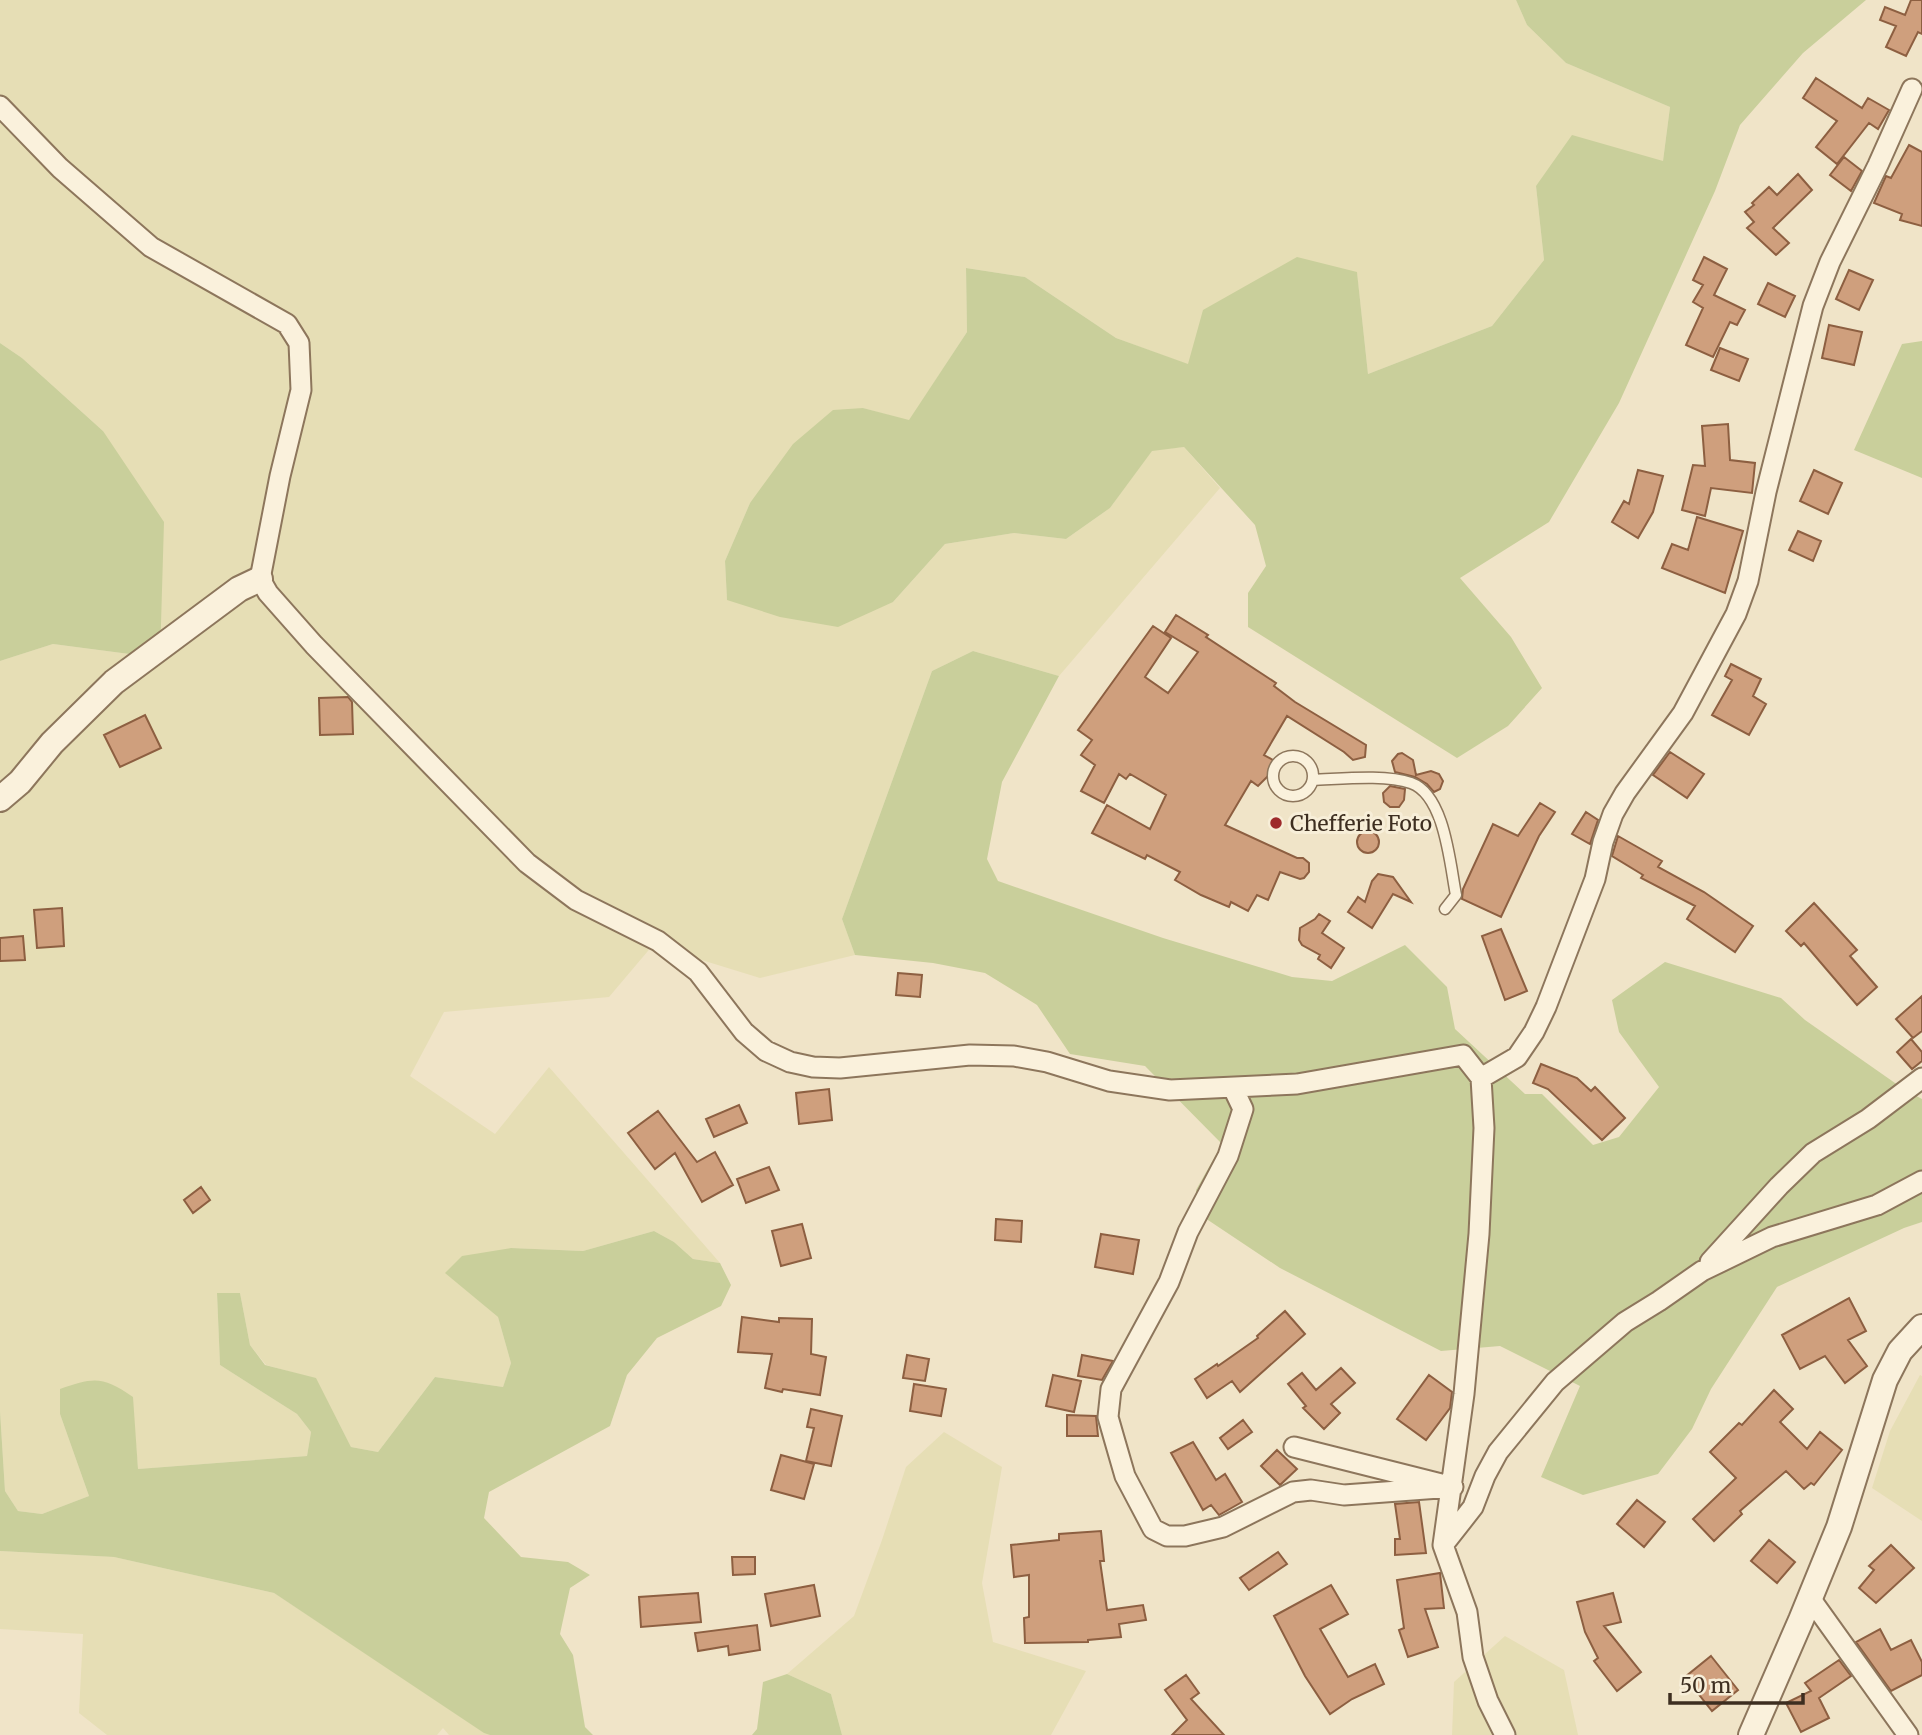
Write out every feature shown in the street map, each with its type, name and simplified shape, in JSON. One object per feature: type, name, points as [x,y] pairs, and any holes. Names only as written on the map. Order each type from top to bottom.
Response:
[{"type":"street","points":[[1482,1078],[1517,1057],[1534,1032],[1595,878],[1613,814],[1683,713],[1736,614],[1748,581],[1766,492],[1814,306],[1830,262],[1912,89]]},
{"type":"street","points":[[0,107],[60,168],[151,247],[287,324],[299,343],[301,390],[280,476],[260,579],[268,593],[314,646],[527,863],[576,900],[658,941],[688,964],[698,972],[744,1032],[766,1051],[802,1065],[840,1068],[970,1055],[1014,1056],[1047,1062],[1109,1081],[1170,1090],[1297,1084],[1463,1055],[1482,1078],[1484,1128],[1479,1234],[1464,1394],[1443,1545],[1467,1612],[1473,1657],[1488,1701],[1505,1735]]},
{"type":"street","points":[[0,799],[20,782],[52,743],[114,682],[239,589],[260,579]]},
{"type":"street","points":[[1702,1271],[1779,1186],[1814,1153],[1868,1119],[1922,1078]]},
{"type":"street","points":[[1233,1088],[1243,1109],[1228,1156],[1188,1232],[1169,1282],[1111,1389],[1108,1417],[1125,1476],[1153,1529],[1167,1536],[1185,1536],[1223,1527],[1293,1492],[1311,1490],[1344,1495],[1453,1487]]},
{"type":"street","points":[[1443,1545],[1473,1507],[1498,1452],[1555,1382],[1625,1322],[1702,1271],[1772,1237],[1877,1205],[1922,1181]]},
{"type":"street","points":[[1751,1735],[1839,1527],[1885,1380],[1900,1351],[1922,1327]]},
{"type":"street","points":[[1294,1447],[1453,1487]]},
{"type":"street","points":[[1810,1598],[1908,1735]]},
{"type":"lane","points":[[1294,756],[1308,763],[1313,780],[1305,792],[1290,796],[1277,789],[1273,783],[1273,769],[1278,762],[1294,756]]},
{"type":"lane","points":[[1313,780],[1389,780],[1410,782],[1420,787],[1434,804],[1443,829],[1456,895],[1445,909]]},
{"type":"shaded area","points":[[0,0],[1516,0],[1527,25],[1566,63],[1670,107],[1663,161],[1536,186],[1544,260],[1492,326],[1368,374],[1357,273],[1189,365],[1116,338],[1025,277],[966,268],[967,332],[909,421],[863,408],[750,503],[725,561],[727,600],[893,602],[945,544],[1014,533],[1066,539],[1110,508],[1152,450],[1184,447],[1220,488],[1059,676],[973,651],[932,671],[842,919],[855,955],[760,978],[653,945],[609,997],[444,1012],[410,1076],[495,1134],[549,1067],[720,1263],[693,1259],[674,1242],[654,1231],[583,1251],[511,1248],[446,1273],[498,1317],[511,1363],[503,1387],[435,1377],[378,1452],[351,1447],[316,1379],[266,1365],[250,1345],[240,1293],[217,1293],[220,1365],[297,1414],[311,1432],[307,1456],[138,1469],[132,1397],[60,1414],[89,1496],[42,1514],[18,1511],[5,1491],[0,1411],[0,661],[53,644],[160,658],[103,431],[22,358],[0,343]]},
{"type":"shaded area","points":[[1920,1375],[1922,1521],[1872,1488],[1890,1431]]},
{"type":"shaded area","points":[[944,1432],[1002,1467],[982,1583],[993,1642],[1086,1671],[1051,1735],[842,1735],[831,1694],[787,1674],[854,1616],[906,1467]]},
{"type":"shaded area","points":[[0,1551],[114,1557],[274,1593],[490,1735],[449,1735],[443,1728],[437,1735],[107,1735],[79,1713],[83,1634],[0,1629]]},
{"type":"shaded area","points":[[1505,1636],[1564,1670],[1578,1735],[1452,1735],[1454,1682]]},
{"type":"green space","points":[[1516,0],[1866,0],[1803,53],[1740,125],[1715,191],[1619,403],[1549,522],[1460,578],[1511,637],[1542,688],[1508,726],[1457,758],[1248,627],[1248,593],[1266,566],[1255,525],[1184,447],[1152,451],[1110,508],[1066,539],[1014,533],[945,544],[893,602],[838,627],[780,617],[727,600],[725,561],[750,503],[793,444],[833,410],[863,408],[909,420],[967,332],[966,268],[1025,277],[1116,338],[1188,364],[1203,310],[1297,257],[1357,272],[1368,374],[1492,326],[1544,260],[1536,186],[1572,135],[1663,161],[1670,107],[1566,63],[1527,25]]},
{"type":"green space","points":[[1922,341],[1922,478],[1854,450],[1902,344]]},
{"type":"green space","points":[[0,343],[22,358],[103,431],[164,522],[160,658],[53,644],[0,661]]},
{"type":"green space","points":[[973,651],[1059,676],[1002,782],[987,859],[998,881],[1163,938],[1292,977],[1332,981],[1405,945],[1447,987],[1455,1029],[1525,1094],[1542,1094],[1593,1145],[1619,1137],[1659,1087],[1619,1032],[1612,1000],[1665,962],[1781,998],[1805,1020],[1922,1099],[1922,1222],[1777,1287],[1711,1389],[1692,1429],[1658,1474],[1583,1495],[1541,1477],[1580,1386],[1500,1346],[1441,1351],[1280,1268],[1196,1212],[1196,1190],[1222,1144],[1145,1066],[1070,1054],[1037,1005],[985,973],[933,963],[855,955],[842,919],[932,671]]},
{"type":"green space","points":[[654,1231],[674,1242],[693,1259],[720,1263],[731,1285],[721,1306],[657,1338],[627,1375],[610,1426],[489,1492],[484,1518],[521,1557],[568,1562],[590,1575],[570,1588],[560,1634],[573,1655],[585,1727],[593,1735],[484,1733],[274,1593],[114,1557],[0,1551],[0,1411],[5,1491],[18,1511],[42,1514],[89,1496],[60,1414],[60,1389],[72,1385],[90,1381],[106,1382],[133,1397],[138,1469],[307,1456],[311,1432],[297,1414],[220,1365],[217,1293],[240,1293],[250,1345],[265,1365],[316,1378],[351,1447],[378,1452],[435,1377],[503,1387],[511,1363],[498,1317],[445,1273],[462,1256],[511,1248],[583,1251]]},
{"type":"green space","points":[[787,1674],[831,1694],[842,1735],[752,1735],[757,1729],[763,1682]]},
{"type":"building","points":[[1911,0],[1922,0],[1922,34],[1918,32],[1906,56],[1886,47],[1896,26],[1880,20],[1885,7],[1905,15]]},
{"type":"building","points":[[1816,78],[1862,108],[1868,98],[1889,110],[1878,129],[1869,123],[1837,164],[1816,147],[1837,121],[1803,98]]},
{"type":"building","points":[[1909,145],[1922,152],[1922,226],[1900,220],[1902,214],[1874,203],[1886,176],[1891,178]]},
{"type":"building","points":[[1844,157],[1862,171],[1851,191],[1830,175]]},
{"type":"building","points":[[1798,174],[1812,190],[1773,228],[1789,243],[1776,255],[1747,228],[1754,222],[1745,212],[1769,187],[1777,195]]},
{"type":"building","points":[[1704,257],[1727,269],[1714,295],[1745,310],[1737,325],[1730,322],[1713,357],[1686,345],[1703,308],[1693,302],[1703,285],[1693,280]]},
{"type":"building","points":[[1849,270],[1873,280],[1859,310],[1836,299]]},
{"type":"building","points":[[1768,283],[1795,296],[1785,317],[1758,304]]},
{"type":"building","points":[[1829,325],[1862,332],[1854,365],[1822,358]]},
{"type":"building","points":[[1720,348],[1748,359],[1739,381],[1711,370]]},
{"type":"building","points":[[1728,424],[1730,460],[1755,463],[1752,493],[1711,488],[1705,516],[1682,510],[1693,465],[1705,466],[1702,426]]},
{"type":"building","points":[[1638,470],[1663,476],[1653,512],[1638,538],[1612,522],[1624,501],[1629,504]]},
{"type":"building","points":[[1814,470],[1842,483],[1828,514],[1800,501]]},
{"type":"building","points":[[1697,517],[1743,531],[1725,593],[1662,568],[1672,544],[1688,550]]},
{"type":"building","points":[[1798,531],[1821,541],[1813,561],[1789,550]]},
{"type":"building","points":[[1176,615],[1276,683],[1274,686],[1295,702],[1366,745],[1365,757],[1353,760],[1287,716],[1264,755],[1273,760],[1270,774],[1258,786],[1251,781],[1225,825],[1297,858],[1303,858],[1309,863],[1309,872],[1300,879],[1280,872],[1268,900],[1257,895],[1248,911],[1231,902],[1229,907],[1201,895],[1175,880],[1180,872],[1147,855],[1145,859],[1092,833],[1107,805],[1150,829],[1166,795],[1130,774],[1126,779],[1119,774],[1104,803],[1081,791],[1095,765],[1081,755],[1092,740],[1078,730],[1153,626],[1171,638],[1145,677],[1168,693],[1198,652],[1165,632]]},
{"type":"building","points":[[1731,664],[1761,679],[1753,696],[1766,704],[1749,735],[1712,715],[1732,680],[1725,676]]},
{"type":"building","points":[[348,697],[352,702],[353,734],[320,735],[319,698]]},
{"type":"building","points":[[145,715],[161,748],[120,767],[104,735]]},
{"type":"building","points":[[1670,752],[1704,774],[1687,798],[1653,775]]},
{"type":"building","points":[[1402,753],[1413,760],[1416,775],[1431,771],[1439,774],[1443,781],[1440,789],[1434,792],[1415,777],[1395,772],[1392,761]]},
{"type":"building","points":[[1390,786],[1405,789],[1404,800],[1399,807],[1390,807],[1384,802],[1383,793]]},
{"type":"building","points":[[1540,803],[1555,812],[1539,836],[1501,917],[1462,899],[1463,889],[1493,824],[1518,836]]},
{"type":"building","points":[[1586,812],[1598,820],[1590,844],[1572,834]]},
{"type":"building","points":[[1368,831],[1376,834],[1379,842],[1376,850],[1368,853],[1360,850],[1357,842],[1360,834]]},
{"type":"building","points":[[1618,836],[1662,861],[1658,867],[1704,892],[1753,926],[1735,952],[1687,919],[1695,906],[1641,878],[1643,875],[1612,856]]},
{"type":"building","points":[[1378,874],[1393,877],[1411,902],[1393,894],[1372,928],[1348,912],[1358,897],[1365,902],[1372,881]]},
{"type":"building","points":[[1814,903],[1857,950],[1850,956],[1877,987],[1857,1005],[1804,943],[1801,946],[1786,931]]},
{"type":"building","points":[[62,908],[64,946],[37,948],[34,910]]},
{"type":"building","points":[[1319,914],[1330,921],[1322,933],[1344,948],[1331,968],[1318,959],[1320,955],[1302,945],[1299,940],[1300,928]]},
{"type":"building","points":[[1501,929],[1527,991],[1505,1000],[1482,936]]},
{"type":"building","points":[[23,936],[25,960],[0,961],[0,938]]},
{"type":"building","points":[[898,973],[922,975],[920,997],[896,995]]},
{"type":"building","points":[[1922,996],[1922,1031],[1913,1038],[1896,1019]]},
{"type":"building","points":[[1911,1039],[1922,1052],[1922,1061],[1912,1069],[1897,1052]]},
{"type":"building","points":[[1541,1064],[1577,1078],[1591,1091],[1595,1087],[1625,1118],[1602,1140],[1548,1089],[1533,1083]]},
{"type":"building","points":[[829,1089],[832,1120],[799,1124],[796,1093]]},
{"type":"building","points":[[739,1105],[747,1123],[714,1137],[706,1119]]},
{"type":"building","points":[[658,1111],[697,1162],[715,1152],[733,1185],[702,1202],[675,1153],[655,1169],[628,1133]]},
{"type":"building","points":[[769,1167],[779,1190],[746,1203],[737,1179]]},
{"type":"building","points":[[201,1187],[210,1200],[193,1213],[184,1200]]},
{"type":"building","points":[[996,1219],[1022,1221],[1021,1242],[995,1240]]},
{"type":"building","points":[[802,1224],[811,1258],[781,1266],[772,1231]]},
{"type":"building","points":[[1101,1234],[1139,1240],[1133,1274],[1095,1267]]},
{"type":"building","points":[[1849,1298],[1866,1331],[1848,1340],[1867,1366],[1845,1383],[1825,1356],[1800,1369],[1782,1335]]},
{"type":"building","points":[[1285,1311],[1305,1334],[1240,1392],[1232,1381],[1207,1398],[1195,1379],[1258,1338],[1257,1336]]},
{"type":"building","points":[[742,1317],[779,1322],[779,1318],[812,1319],[811,1354],[826,1357],[820,1395],[765,1388],[772,1354],[738,1352]]},
{"type":"building","points":[[907,1355],[929,1359],[925,1381],[903,1378]]},
{"type":"building","points":[[1082,1355],[1113,1361],[1102,1380],[1078,1376]]},
{"type":"building","points":[[1341,1368],[1355,1383],[1331,1404],[1340,1413],[1324,1429],[1303,1408],[1306,1406],[1288,1384],[1302,1373],[1316,1390]]},
{"type":"building","points":[[1053,1375],[1081,1381],[1074,1412],[1046,1406]]},
{"type":"building","points":[[1429,1375],[1452,1392],[1450,1408],[1426,1440],[1397,1419]]},
{"type":"building","points":[[914,1384],[946,1389],[941,1416],[910,1411]]},
{"type":"building","points":[[1774,1390],[1793,1409],[1780,1422],[1807,1449],[1820,1432],[1842,1450],[1814,1485],[1811,1483],[1804,1489],[1786,1471],[1740,1511],[1742,1514],[1714,1541],[1693,1519],[1736,1478],[1710,1452],[1739,1423],[1742,1425]]},
{"type":"building","points":[[811,1409],[842,1416],[831,1466],[806,1461],[814,1428],[807,1427]]},
{"type":"building","points":[[1067,1415],[1096,1416],[1098,1436],[1067,1436]]},
{"type":"building","points":[[1243,1420],[1252,1432],[1228,1449],[1220,1438]]},
{"type":"building","points":[[1193,1442],[1216,1480],[1225,1474],[1242,1502],[1219,1515],[1211,1505],[1203,1510],[1171,1453]]},
{"type":"building","points":[[1277,1450],[1297,1469],[1280,1485],[1261,1466]]},
{"type":"building","points":[[781,1455],[814,1464],[804,1499],[771,1490]]},
{"type":"building","points":[[1637,1500],[1665,1522],[1644,1547],[1617,1524]]},
{"type":"building","points":[[1419,1502],[1426,1553],[1395,1555],[1395,1539],[1400,1539],[1395,1504]]},
{"type":"building","points":[[1101,1531],[1104,1561],[1100,1561],[1107,1610],[1143,1605],[1146,1620],[1119,1624],[1121,1637],[1088,1642],[1025,1643],[1024,1618],[1029,1617],[1029,1575],[1014,1577],[1011,1545],[1059,1540],[1059,1534]]},
{"type":"building","points":[[1769,1540],[1795,1562],[1777,1583],[1751,1561]]},
{"type":"building","points":[[1891,1545],[1914,1568],[1876,1603],[1859,1588],[1874,1570],[1869,1566]]},
{"type":"building","points":[[1278,1552],[1287,1564],[1249,1590],[1240,1578]]},
{"type":"building","points":[[732,1557],[755,1557],[755,1574],[733,1575]]},
{"type":"building","points":[[1440,1573],[1444,1608],[1425,1609],[1438,1647],[1408,1657],[1399,1630],[1404,1628],[1397,1580]]},
{"type":"building","points":[[814,1585],[820,1616],[771,1626],[765,1594]]},
{"type":"building","points":[[1331,1585],[1348,1614],[1320,1629],[1348,1677],[1375,1664],[1384,1684],[1352,1699],[1330,1714],[1305,1676],[1274,1616]]},
{"type":"building","points":[[698,1593],[701,1622],[641,1627],[639,1597]]},
{"type":"building","points":[[1613,1593],[1621,1622],[1604,1626],[1641,1672],[1617,1691],[1594,1661],[1598,1658],[1585,1632],[1577,1602]]},
{"type":"building","points":[[757,1625],[760,1650],[729,1655],[728,1646],[698,1651],[695,1633]]},
{"type":"building","points":[[1880,1629],[1891,1650],[1911,1640],[1922,1662],[1922,1675],[1891,1691],[1856,1642]]},
{"type":"building","points":[[1711,1656],[1738,1690],[1712,1711],[1685,1677]]},
{"type":"building","points":[[1839,1660],[1851,1676],[1819,1698],[1829,1718],[1801,1732],[1786,1703],[1811,1691],[1805,1683]]},
{"type":"building","points":[[1186,1675],[1199,1693],[1191,1699],[1224,1735],[1172,1735],[1187,1720],[1165,1690]]},
{"type":"place","name":"Chefferie Foto","points":[[1276,823]]}]
